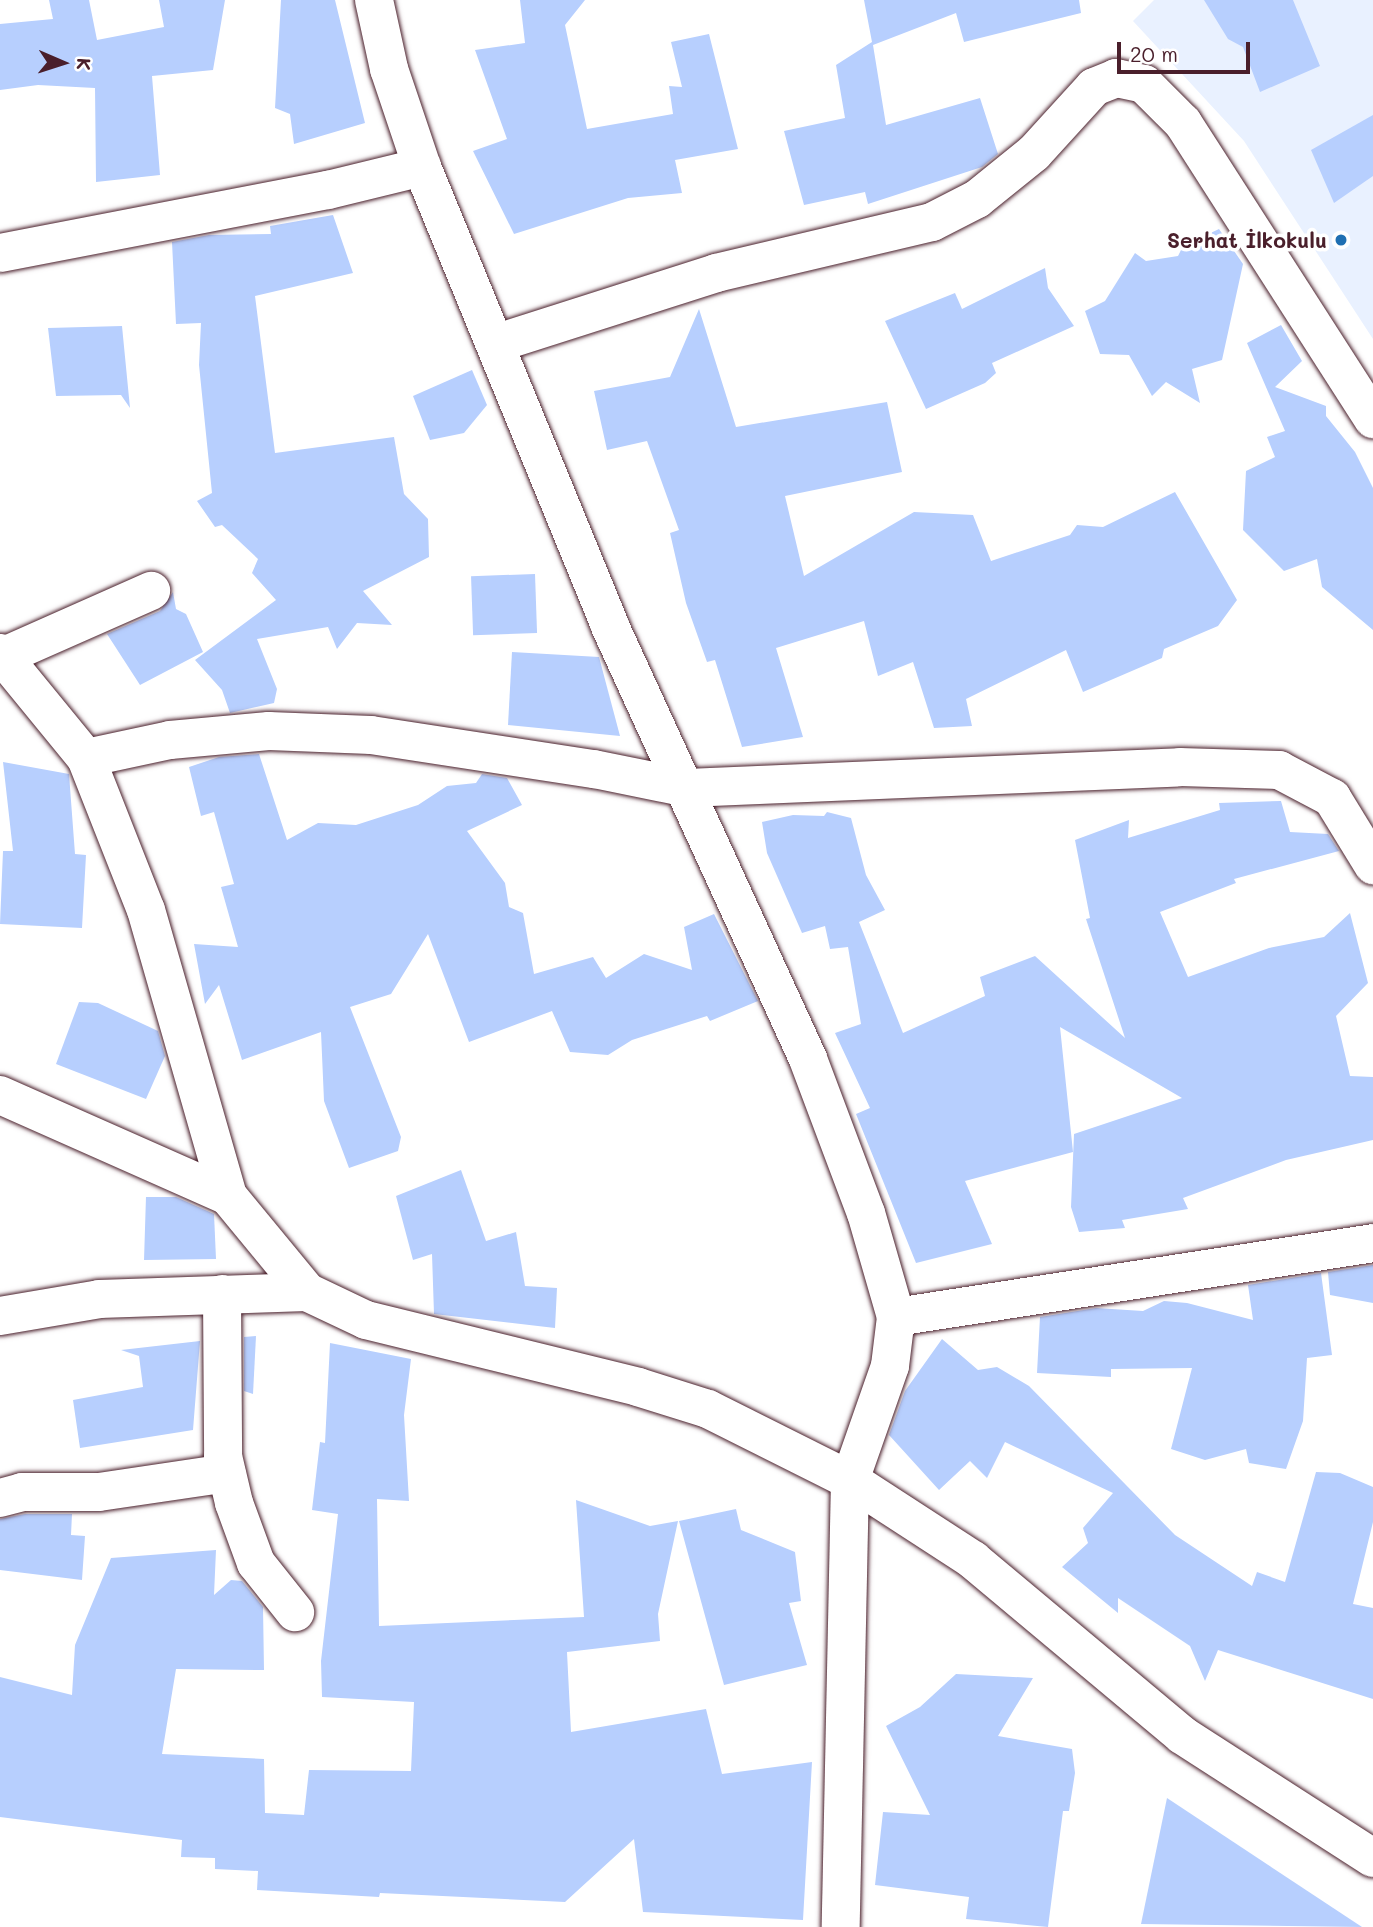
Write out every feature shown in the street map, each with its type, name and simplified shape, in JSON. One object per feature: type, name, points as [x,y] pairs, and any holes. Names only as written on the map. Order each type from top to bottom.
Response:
[{"type":"street","points":[[374,0],[388,69],[422,167],[497,343],[609,624],[687,789],[808,1059],[866,1213],[896,1317],[890,1366],[850,1480],[841,1927]]},
{"type":"street","points":[[497,343],[716,273],[932,222],[977,199],[1034,153],[1094,87],[1116,78],[1143,84],[1183,123],[1373,419]]},
{"type":"street","points":[[0,253],[328,190],[422,167]]},
{"type":"street","points":[[150,591],[2,654],[86,758],[146,910],[228,1196],[307,1292],[366,1320],[638,1387],[708,1409],[850,1480],[974,1560],[1182,1735],[1373,1858]]},
{"type":"street","points":[[86,758],[170,740],[269,731],[372,735],[582,767],[687,789],[1180,767],[1279,770],[1332,798],[1373,865]]},
{"type":"street","points":[[0,1095],[228,1196]]},
{"type":"street","points":[[896,1317],[1373,1243]]},
{"type":"street","points":[[0,1317],[99,1299],[307,1292]]},
{"type":"street","points":[[222,1294],[223,1455],[256,1563],[295,1612]]},
{"type":"street","points":[[0,1498],[22,1492],[99,1492],[228,1473]]},
{"type":"shaded area","name":"Serhat İlkokulu","points":[[1154,0],[1373,0],[1373,339],[1244,141],[1133,21]]},
{"type":"building","points":[[49,0],[89,0],[97,40],[164,27],[159,0],[225,0],[213,70],[152,76],[160,175],[96,182],[95,88],[38,85],[0,90],[0,24],[53,19]]},
{"type":"building","points":[[281,0],[335,0],[365,123],[294,144],[290,114],[275,108]]},
{"type":"building","points":[[520,0],[585,0],[565,25],[587,129],[673,114],[669,86],[682,87],[671,42],[709,34],[738,149],[675,160],[682,193],[628,198],[514,234],[473,151],[507,139],[475,50],[525,43]]},
{"type":"building","points":[[864,0],[1079,0],[1081,13],[964,42],[956,13],[873,45],[886,125],[980,98],[998,154],[982,167],[868,204],[865,192],[804,205],[784,131],[845,118],[836,65],[872,42]]},
{"type":"building","points":[[1204,0],[1293,0],[1320,66],[1260,92],[1243,47],[1228,39]]},
{"type":"building","points":[[1373,115],[1373,176],[1334,203],[1311,150]]},
{"type":"building","points":[[333,215],[353,273],[255,296],[275,453],[394,437],[404,494],[428,519],[429,557],[363,591],[392,625],[357,623],[337,649],[328,627],[257,639],[277,689],[274,703],[230,713],[222,690],[195,660],[276,600],[252,573],[258,559],[222,525],[215,527],[197,501],[212,493],[199,365],[201,323],[176,324],[172,242],[209,235],[271,234],[270,226]]},
{"type":"building","points":[[1219,229],[1243,264],[1222,360],[1192,369],[1200,403],[1166,382],[1152,396],[1129,355],[1100,354],[1085,311],[1105,301],[1135,253],[1146,261],[1178,256],[1183,246]]},
{"type":"building","points":[[1045,268],[1048,288],[1074,326],[992,363],[996,373],[985,383],[926,409],[885,321],[955,293],[962,309]]},
{"type":"building","points":[[699,309],[736,427],[887,402],[902,472],[785,496],[804,576],[914,512],[973,515],[991,561],[1070,535],[1077,525],[1103,527],[1175,492],[1237,600],[1218,626],[1164,649],[1162,658],[1083,692],[1066,650],[966,699],[972,726],[934,728],[913,662],[878,676],[864,621],[776,648],[803,737],[742,747],[715,660],[707,662],[686,603],[670,533],[679,530],[647,441],[607,450],[594,391],[670,377]]},
{"type":"building","points":[[1281,325],[1302,361],[1275,387],[1326,406],[1326,416],[1355,452],[1373,488],[1373,630],[1322,587],[1317,559],[1284,571],[1243,530],[1246,471],[1275,457],[1267,437],[1285,431],[1247,343]]},
{"type":"building","points":[[122,326],[130,408],[121,395],[56,396],[48,328]]},
{"type":"building","points":[[472,370],[487,405],[464,433],[430,440],[413,396]]},
{"type":"building","points":[[535,574],[537,633],[473,635],[471,576]]},
{"type":"building","points":[[173,592],[176,609],[186,614],[203,652],[140,685],[107,634],[160,611]]},
{"type":"building","points":[[512,652],[599,657],[620,736],[508,725]]},
{"type":"building","points":[[259,754],[287,840],[318,823],[356,825],[418,805],[447,786],[476,783],[482,774],[507,778],[522,805],[467,831],[505,883],[509,907],[523,913],[534,974],[593,957],[606,978],[644,954],[692,970],[684,927],[714,914],[758,1001],[710,1021],[707,1016],[632,1040],[608,1055],[570,1052],[552,1011],[469,1042],[428,934],[391,994],[350,1007],[401,1137],[398,1151],[349,1168],[324,1101],[321,1032],[242,1060],[219,985],[205,1004],[194,944],[238,947],[221,887],[234,884],[214,812],[201,816],[189,767],[219,757]]},
{"type":"building","points":[[3,762],[69,774],[75,854],[86,855],[82,928],[0,924],[3,851],[13,851]]},
{"type":"building","points":[[1281,801],[1290,832],[1328,834],[1339,851],[1234,879],[1236,883],[1160,912],[1188,977],[1269,948],[1324,937],[1350,913],[1368,983],[1336,1016],[1350,1076],[1373,1077],[1373,1140],[1286,1160],[1183,1198],[1188,1209],[1122,1220],[1125,1228],[1079,1232],[1071,1207],[1074,1134],[1182,1098],[1060,1027],[1073,1152],[965,1181],[992,1244],[916,1263],[856,1114],[870,1108],[835,1033],[861,1024],[848,947],[830,949],[825,926],[802,933],[767,853],[762,822],[793,815],[824,816],[827,812],[851,818],[866,875],[885,910],[859,922],[903,1033],[985,996],[980,977],[1035,956],[1125,1038],[1086,919],[1090,918],[1075,840],[1129,820],[1128,838],[1220,810],[1219,803]]},
{"type":"building","points":[[79,1002],[98,1003],[158,1031],[165,1056],[146,1099],[56,1064]]},
{"type":"building","points":[[461,1170],[486,1241],[516,1232],[525,1286],[557,1288],[555,1328],[434,1314],[432,1254],[413,1260],[396,1196]]},
{"type":"building","points":[[146,1197],[176,1197],[214,1214],[216,1259],[144,1260]]},
{"type":"building","points":[[1373,1265],[1373,1303],[1330,1295],[1328,1272]]},
{"type":"building","points":[[1321,1273],[1332,1355],[1307,1358],[1303,1421],[1286,1469],[1249,1463],[1246,1449],[1205,1460],[1171,1449],[1192,1368],[1111,1369],[1111,1377],[1037,1373],[1040,1317],[1096,1308],[1143,1311],[1164,1301],[1187,1303],[1253,1320],[1248,1285]]},
{"type":"building","points":[[256,1336],[253,1394],[244,1391],[244,1337]]},
{"type":"building","points":[[942,1339],[978,1370],[997,1367],[1029,1386],[1175,1535],[1252,1586],[1257,1572],[1285,1582],[1316,1472],[1340,1473],[1373,1487],[1373,1522],[1353,1604],[1373,1608],[1373,1699],[1218,1650],[1205,1681],[1190,1646],[1118,1598],[1118,1613],[1062,1567],[1088,1543],[1083,1528],[1113,1493],[1005,1442],[987,1478],[970,1461],[939,1490],[889,1435],[905,1391]]},
{"type":"building","points":[[200,1341],[193,1430],[80,1448],[73,1400],[143,1387],[139,1356],[121,1350]]},
{"type":"building","points":[[330,1343],[411,1359],[404,1415],[409,1501],[377,1499],[379,1626],[584,1617],[576,1500],[650,1526],[678,1521],[658,1614],[660,1641],[567,1652],[571,1732],[706,1709],[722,1774],[812,1762],[803,1920],[643,1912],[634,1839],[565,1902],[380,1893],[379,1897],[257,1890],[258,1871],[215,1869],[215,1858],[181,1857],[182,1840],[0,1817],[0,1677],[72,1695],[75,1645],[111,1558],[216,1550],[214,1595],[231,1580],[242,1581],[263,1607],[264,1670],[176,1669],[162,1754],[264,1759],[265,1813],[304,1815],[309,1770],[411,1771],[414,1702],[322,1697],[321,1661],[338,1514],[312,1510],[320,1442],[325,1443]]},
{"type":"building","points":[[736,1509],[741,1530],[795,1552],[801,1601],[789,1603],[807,1665],[724,1685],[679,1521]]},
{"type":"building","points":[[25,1514],[72,1514],[71,1535],[85,1536],[82,1580],[0,1570],[0,1519]]},
{"type":"building","points":[[956,1674],[1033,1678],[998,1736],[1072,1749],[1075,1773],[1069,1811],[1063,1811],[1048,1927],[966,1919],[969,1897],[875,1885],[883,1812],[930,1815],[886,1726],[920,1707]]},
{"type":"building","points":[[1167,1798],[1362,1927],[1141,1924]]},
{"type":"place","name":"Serhat İlkokulu","points":[[1341,240]]}]
